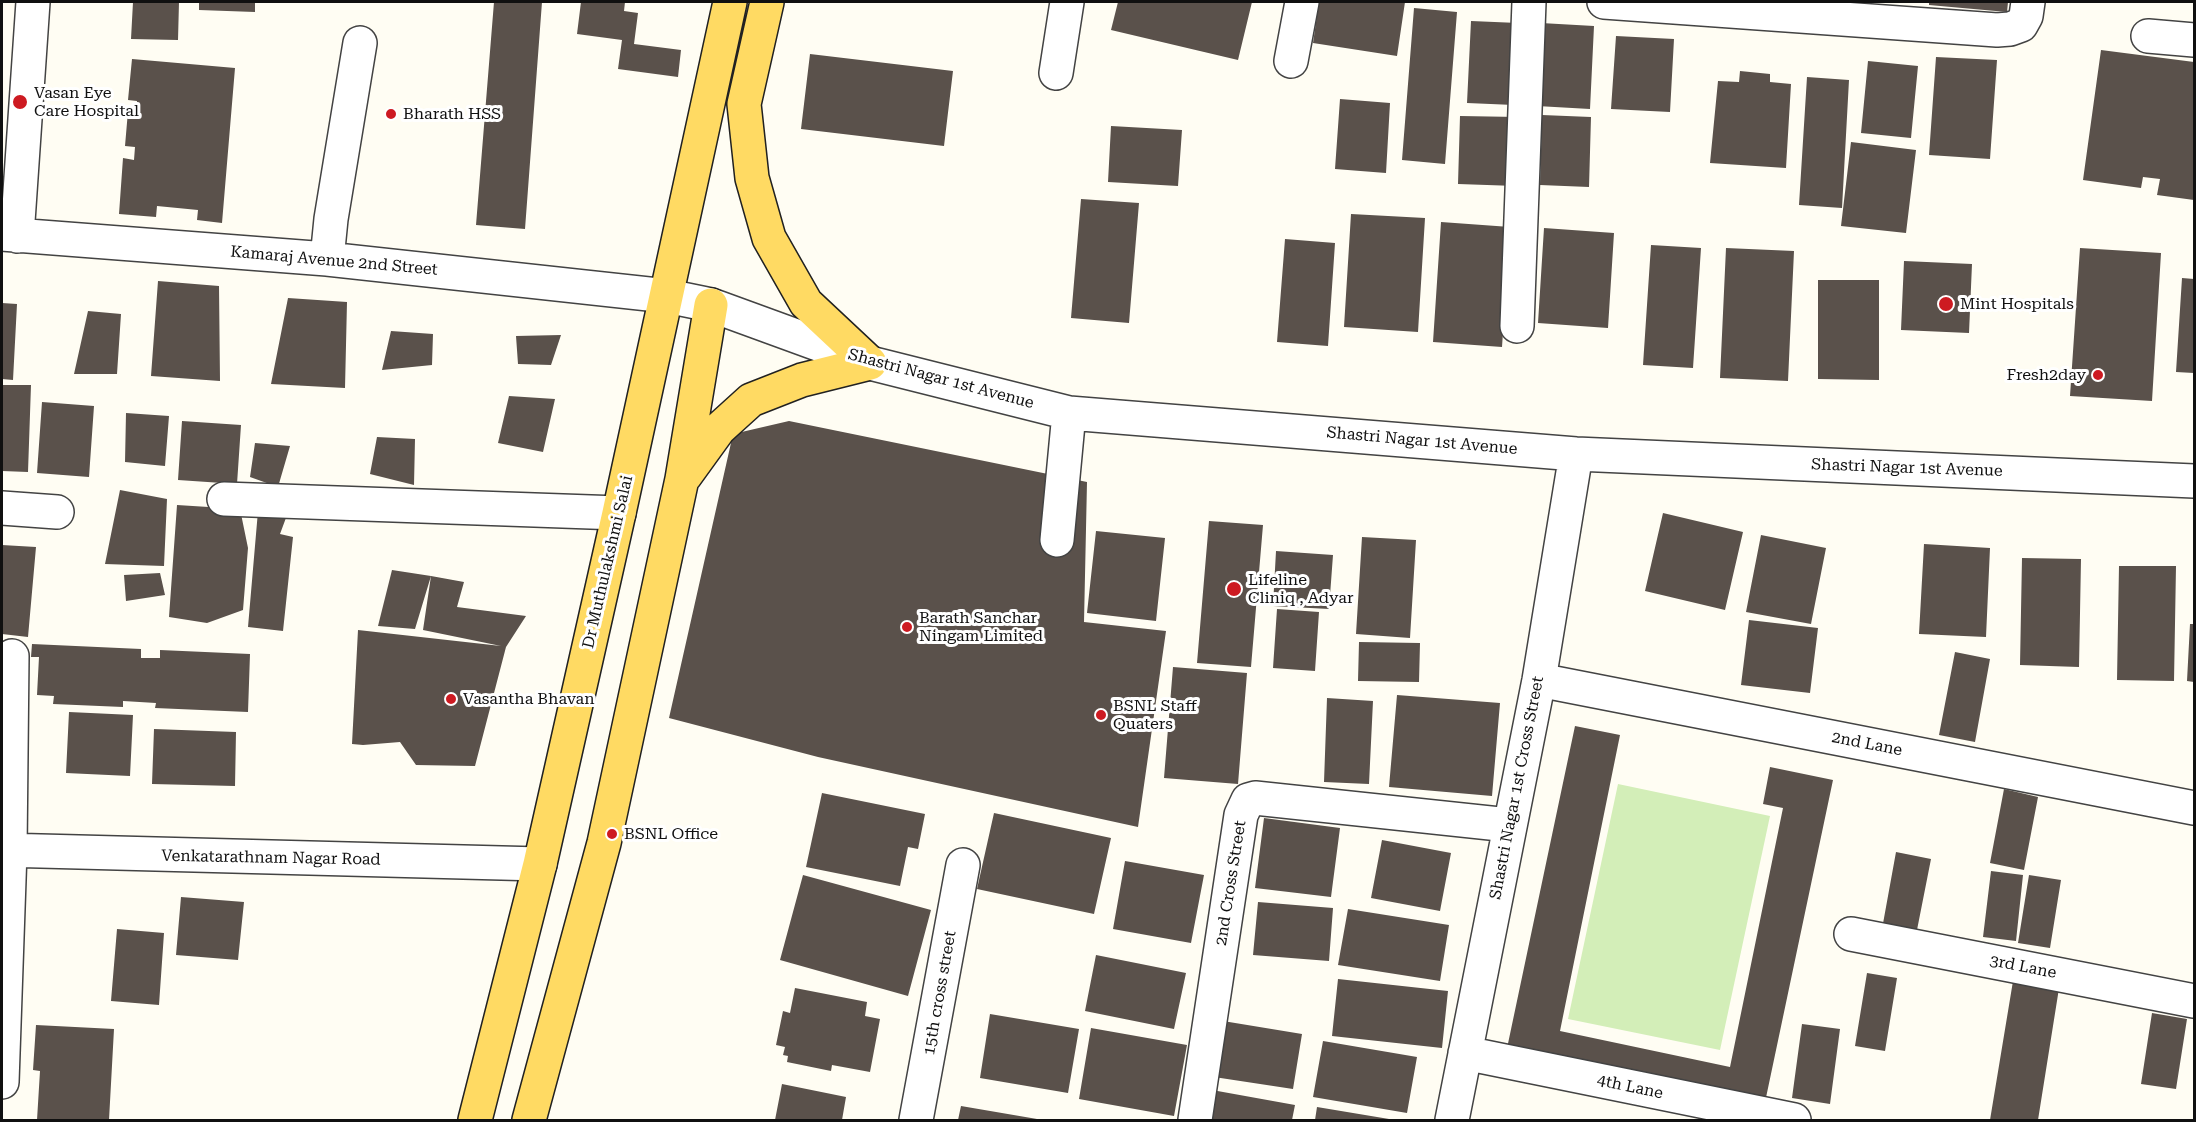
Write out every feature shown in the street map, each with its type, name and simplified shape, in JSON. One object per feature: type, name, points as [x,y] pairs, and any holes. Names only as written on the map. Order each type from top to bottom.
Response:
[{"type":"main road","name":"Dr Muthulakshmi Salai","points":[[475,1120],[540,864],[730,2]]},
{"type":"main road","points":[[767,2],[744,104],[752,178],[769,238],[806,303],[870,363]]},
{"type":"main road","points":[[529,1120],[604,843],[682,479],[711,305]]},
{"type":"main road","points":[[682,479],[719,429],[752,400],[802,380],[870,363]]},
{"type":"street","points":[[9,235],[33,2]]},
{"type":"street","points":[[1056,74],[1067,2]]},
{"type":"street","points":[[1291,61],[1302,2]]},
{"type":"street","points":[[1517,326],[1528,2]]},
{"type":"street","points":[[1604,2],[1712,5],[1997,30],[2021,25],[2026,16],[2028,2]]},
{"type":"street","points":[[2148,36],[2194,40]]},
{"type":"street","points":[[327,259],[331,219],[360,43]]},
{"type":"street","name":"Kamaraj Avenue 2nd Street","points":[[9,235],[327,259],[667,296]]},
{"type":"street","name":"Shastri Nagar 1st Avenue","points":[[667,296],[711,305],[870,363],[1069,413],[1576,454],[2194,481]]},
{"type":"street","points":[[1057,540],[1069,413]]},
{"type":"street","name":"Shastri Nagar 1st Cross Street","points":[[1452,1120],[1539,680],[1576,454]]},
{"type":"street","points":[[224,499],[619,513]]},
{"type":"street","points":[[2,508],[57,512]]},
{"type":"street","points":[[2,1082],[12,656]]},
{"type":"street","name":"2nd Lane","points":[[1539,680],[2194,808]]},
{"type":"street","name":"2nd Cross Street","points":[[1195,1120],[1241,815],[1248,800],[1255,798],[1509,825]]},
{"type":"street","name":"Venkatarathnam Nagar Road","points":[[6,851],[540,864]]},
{"type":"street","name":"15th cross street","points":[[916,1120],[963,865]]},
{"type":"street","name":"3rd Lane","points":[[1851,934],[2194,1001]]},
{"type":"street","name":"4th Lane","points":[[1465,1053],[1794,1120]]},
{"type":"green space","points":[[1618,784],[1770,816],[1720,1050],[1568,1019]]},
{"type":"building","points":[[133,2],[179,2],[178,40],[131,39]]},
{"type":"building","points":[[199,2],[255,2],[255,12],[199,10]]},
{"type":"building","points":[[494,2],[542,2],[525,229],[476,225]]},
{"type":"building","points":[[581,2],[625,2],[624,11],[638,13],[634,44],[681,50],[678,77],[618,69],[622,40],[577,34]]},
{"type":"building","points":[[1118,2],[1252,2],[1238,60],[1111,30]]},
{"type":"building","points":[[1319,2],[1405,2],[1397,56],[1313,43]]},
{"type":"building","points":[[1929,2],[2008,2],[2007,12],[1929,5]]},
{"type":"building","points":[[1414,8],[1457,12],[1445,164],[1402,160]]},
{"type":"building","points":[[1471,21],[1518,23],[1514,105],[1467,103]]},
{"type":"building","points":[[1541,23],[1594,26],[1590,109],[1537,106]]},
{"type":"building","points":[[1616,36],[1674,39],[1670,112],[1611,109]]},
{"type":"building","points":[[2101,50],[2194,62],[2194,200],[2157,195],[2160,179],[2143,177],[2141,188],[2083,180]]},
{"type":"building","points":[[810,54],[953,71],[944,146],[801,129]]},
{"type":"building","points":[[1936,57],[1997,60],[1990,159],[1929,155]]},
{"type":"building","points":[[132,59],[235,68],[222,223],[197,220],[198,210],[157,206],[156,217],[119,214],[123,158],[134,160],[135,147],[125,146],[128,111],[136,112],[137,101],[128,100]]},
{"type":"building","points":[[1868,61],[1918,66],[1911,138],[1861,133]]},
{"type":"building","points":[[1740,71],[1770,74],[1770,82],[1791,84],[1786,168],[1710,163],[1718,81],[1739,82]]},
{"type":"building","points":[[1807,77],[1849,80],[1842,208],[1799,205]]},
{"type":"building","points":[[1340,99],[1390,103],[1386,173],[1335,169]]},
{"type":"building","points":[[1542,115],[1591,117],[1589,187],[1540,185]]},
{"type":"building","points":[[1460,116],[1518,117],[1516,186],[1458,184]]},
{"type":"building","points":[[1111,126],[1182,130],[1178,186],[1108,182]]},
{"type":"building","points":[[1851,142],[1916,150],[1906,233],[1841,226]]},
{"type":"building","points":[[1081,199],[1139,203],[1129,323],[1071,318]]},
{"type":"building","points":[[1351,214],[1425,218],[1418,332],[1344,327]]},
{"type":"building","points":[[1441,222],[1510,227],[1502,347],[1433,342]]},
{"type":"building","points":[[1544,228],[1614,233],[1608,328],[1538,323]]},
{"type":"building","points":[[1285,239],[1335,243],[1328,346],[1277,342]]},
{"type":"building","points":[[1651,245],[1701,248],[1693,368],[1643,365]]},
{"type":"building","points":[[1726,248],[1794,251],[1788,381],[1720,378]]},
{"type":"building","points":[[2080,248],[2161,253],[2152,401],[2070,396]]},
{"type":"building","points":[[1904,261],[1972,264],[1969,333],[1901,330]]},
{"type":"building","points":[[2182,278],[2194,279],[2194,373],[2176,372]]},
{"type":"building","points":[[1818,280],[1879,280],[1879,380],[1818,379]]},
{"type":"building","points":[[158,281],[219,286],[220,381],[151,376]]},
{"type":"building","points":[[288,298],[347,302],[345,388],[271,384]]},
{"type":"building","points":[[2,303],[17,304],[13,380],[2,379]]},
{"type":"building","points":[[88,311],[121,314],[117,374],[74,374]]},
{"type":"building","points":[[391,331],[433,334],[432,365],[382,370]]},
{"type":"building","points":[[561,335],[551,365],[518,364],[516,336]]},
{"type":"building","points":[[2,385],[31,385],[28,472],[2,471]]},
{"type":"building","points":[[509,396],[555,399],[543,452],[498,443]]},
{"type":"building","points":[[42,402],[94,406],[89,477],[37,473]]},
{"type":"building","points":[[126,413],[169,416],[165,466],[125,462]]},
{"type":"building","points":[[182,421],[241,425],[237,484],[178,480]]},
{"type":"building","name":"Barath Sanchar Ningam Limited","points":[[789,421],[1087,482],[1084,622],[1166,631],[1138,827],[818,757],[669,718],[733,434]]},
{"type":"building","points":[[377,437],[415,439],[414,485],[370,474]]},
{"type":"building","points":[[255,443],[290,446],[278,487],[250,477]]},
{"type":"building","points":[[120,490],[167,499],[164,566],[105,564]]},
{"type":"building","points":[[177,505],[240,509],[248,548],[243,610],[207,623],[169,617]]},
{"type":"building","points":[[290,507],[280,534],[293,537],[283,631],[248,627],[258,511]]},
{"type":"building","points":[[1663,513],[1743,532],[1725,610],[1645,591]]},
{"type":"building","points":[[1209,521],[1263,525],[1251,667],[1197,663]]},
{"type":"building","points":[[1096,531],[1165,538],[1156,621],[1087,613]]},
{"type":"building","points":[[1761,535],[1826,548],[1811,624],[1746,612]]},
{"type":"building","points":[[1362,537],[1416,540],[1410,638],[1356,634]]},
{"type":"building","points":[[1924,544],[1990,548],[1986,637],[1919,634]]},
{"type":"building","points":[[2,545],[36,547],[28,637],[2,634]]},
{"type":"building","points":[[1276,551],[1333,555],[1329,609],[1273,606]]},
{"type":"building","points":[[2022,558],[2081,559],[2079,667],[2020,665]]},
{"type":"building","points":[[2119,566],[2176,566],[2174,681],[2117,680]]},
{"type":"building","points":[[392,570],[431,576],[415,629],[378,626]]},
{"type":"building","points":[[160,573],[165,595],[126,601],[124,575]]},
{"type":"building","points":[[431,576],[464,582],[457,607],[526,616],[506,647],[475,766],[416,765],[400,742],[352,744],[358,630],[501,646],[423,630]]},
{"type":"building","points":[[1277,609],[1319,612],[1315,671],[1273,668]]},
{"type":"building","points":[[1749,620],[1818,628],[1810,693],[1741,685]]},
{"type":"building","points":[[2190,624],[2194,624],[2194,682],[2187,681]]},
{"type":"building","points":[[1359,642],[1420,643],[1419,682],[1358,681]]},
{"type":"building","points":[[32,644],[141,649],[141,658],[160,658],[160,650],[250,654],[248,712],[155,708],[156,703],[123,701],[123,707],[53,704],[54,696],[37,695],[39,657],[31,657]]},
{"type":"building","points":[[1955,652],[1990,659],[1975,742],[1939,735]]},
{"type":"building","points":[[1173,667],[1247,673],[1238,784],[1164,778]]},
{"type":"building","points":[[1397,695],[1500,703],[1492,796],[1389,787]]},
{"type":"building","points":[[1327,698],[1373,701],[1369,784],[1324,782]]},
{"type":"building","points":[[69,712],[133,715],[130,776],[66,773]]},
{"type":"building","points":[[1575,726],[1620,735],[1560,1031],[1730,1067],[1783,808],[1763,804],[1770,767],[1833,780],[1764,1107],[1506,1053]]},
{"type":"building","points":[[154,729],[236,732],[235,786],[152,784]]},
{"type":"building","points":[[2004,789],[2038,797],[2024,870],[1990,863]]},
{"type":"building","points":[[822,793],[925,814],[918,849],[908,847],[900,886],[806,867]]},
{"type":"building","points":[[994,813],[1111,838],[1094,914],[977,889]]},
{"type":"building","points":[[1264,818],[1340,828],[1331,897],[1255,888]]},
{"type":"building","points":[[1382,840],[1451,853],[1440,911],[1371,898]]},
{"type":"building","points":[[1896,852],[1931,859],[1916,935],[1882,929]]},
{"type":"building","points":[[1125,861],[1204,875],[1191,943],[1113,929]]},
{"type":"building","points":[[1991,871],[2023,875],[2016,941],[1983,937]]},
{"type":"building","points":[[803,875],[931,910],[908,996],[780,960]]},
{"type":"building","points":[[2029,875],[2061,880],[2050,948],[2018,943]]},
{"type":"building","points":[[181,897],[244,902],[238,960],[176,955]]},
{"type":"building","points":[[1258,902],[1333,908],[1329,961],[1253,955]]},
{"type":"building","points":[[1348,909],[1449,925],[1440,981],[1338,965]]},
{"type":"building","points":[[117,929],[164,933],[159,1005],[111,1001]]},
{"type":"building","points":[[1096,955],[1186,973],[1174,1029],[1085,1011]]},
{"type":"building","points":[[1867,973],[1897,978],[1885,1051],[1855,1046]]},
{"type":"building","points":[[2014,975],[2060,982],[2038,1120],[1990,1120]]},
{"type":"building","points":[[1338,979],[1448,991],[1442,1048],[1332,1036]]},
{"type":"building","points":[[795,988],[867,1002],[865,1016],[880,1019],[870,1072],[832,1065],[831,1071],[787,1062],[788,1056],[783,1055],[785,1047],[776,1045],[783,1011],[790,1013]]},
{"type":"building","points":[[2152,1013],[2187,1019],[2176,1089],[2141,1084]]},
{"type":"building","points":[[990,1014],[1079,1029],[1068,1093],[980,1078]]},
{"type":"building","points":[[1223,1021],[1302,1034],[1293,1089],[1214,1077]]},
{"type":"building","points":[[1802,1024],[1840,1029],[1830,1104],[1792,1098]]},
{"type":"building","points":[[36,1025],[114,1029],[109,1120],[37,1120],[40,1071],[33,1070]]},
{"type":"building","points":[[1091,1028],[1187,1045],[1174,1116],[1079,1099]]},
{"type":"building","points":[[1323,1041],[1417,1057],[1407,1113],[1313,1097]]},
{"type":"building","points":[[782,1084],[846,1097],[842,1120],[775,1120]]},
{"type":"building","points":[[1212,1090],[1295,1105],[1292,1120],[1206,1120]]},
{"type":"building","points":[[961,1106],[1037,1119],[958,1120]]},
{"type":"building","points":[[1317,1107],[1389,1119],[1389,1120],[1315,1120]]},
{"type":"place","name":"Vasan Eye Care Hospital","points":[[20,102]]},
{"type":"place","name":"Bharath HSS","points":[[391,114]]},
{"type":"place","name":"Mint Hospitals","points":[[1946,304]]},
{"type":"place","name":"Fresh2day","points":[[2098,375]]},
{"type":"place","name":"Lifeline Cliniq , Adyar","points":[[1234,589]]},
{"type":"place","name":"Barath Sanchar Ningam Limited","points":[[907,627]]},
{"type":"place","name":"Vasantha Bhavan","points":[[451,699]]},
{"type":"place","name":"BSNL Staff Quaters","points":[[1101,715]]},
{"type":"place","name":"BSNL Office","points":[[612,834]]}]
